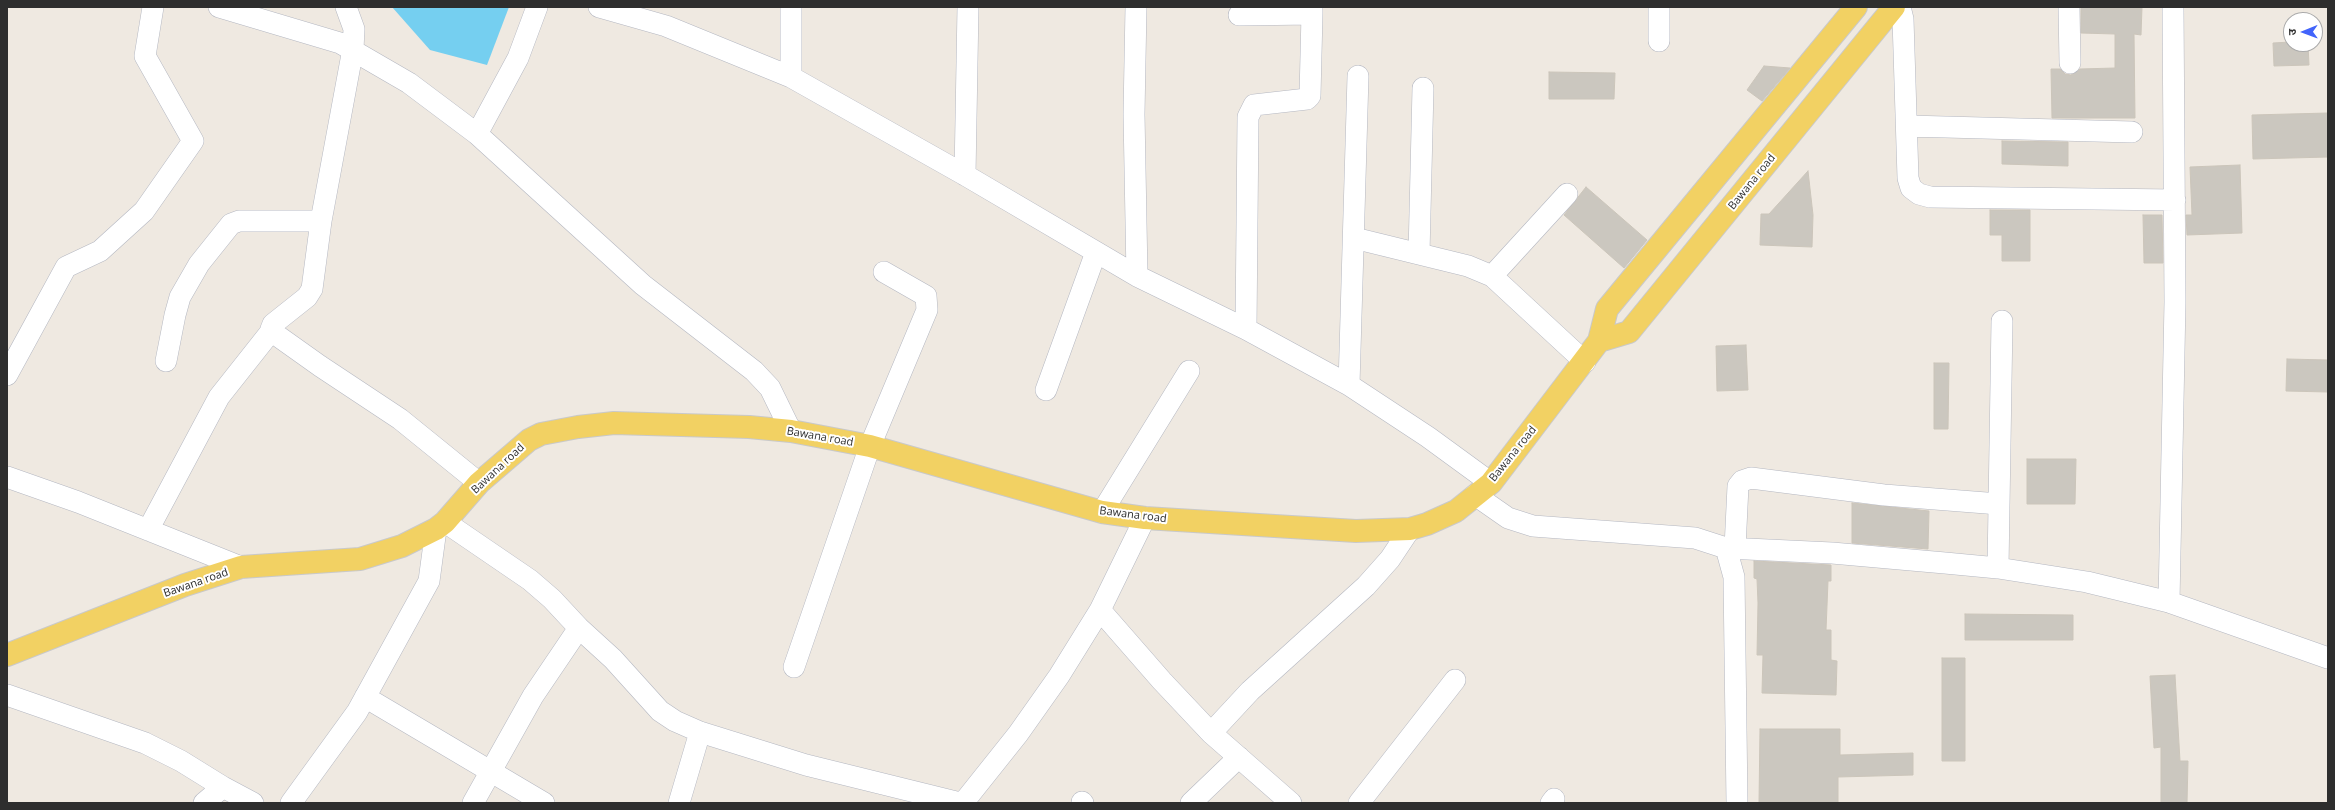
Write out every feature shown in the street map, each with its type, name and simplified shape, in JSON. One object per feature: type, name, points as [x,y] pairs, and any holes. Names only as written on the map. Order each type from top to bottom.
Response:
[{"type":"main road","name":"Bawana road","points":[[7,655],[185,585],[241,567],[360,559],[402,546],[441,526],[479,483],[529,440],[541,434],[578,427],[614,423],[749,427],[790,431],[870,446],[1102,512],[1145,518],[1356,532],[1410,529],[1456,511],[1483,489],[1585,362],[1599,341],[1607,309],[1856,7]]},
{"type":"main road","name":"Bawana road","points":[[1599,341],[1629,332],[1894,7]]},
{"type":"main road","points":[[1772,109],[1794,130]]},
{"type":"street","points":[[7,375],[66,267],[100,251],[144,211],[193,141],[145,56],[153,7]]},
{"type":"street","points":[[219,7],[340,43],[353,49],[409,83],[477,134],[643,285],[754,371],[770,388],[790,431]]},
{"type":"street","points":[[148,530],[219,397],[272,330],[273,324],[310,293],[321,221],[353,49],[354,29],[346,7]]},
{"type":"street","points":[[477,134],[518,58],[537,7]]},
{"type":"street","points":[[600,7],[666,26],[791,77],[965,175],[1137,276],[1246,329],[1349,386],[1428,437],[1483,489],[1508,518],[1533,526],[1695,538],[1730,548],[1832,553],[1998,568],[2087,582],[2169,602],[2328,658]]},
{"type":"street","points":[[791,7],[791,77]]},
{"type":"street","points":[[965,175],[968,7]]},
{"type":"street","points":[[1136,7],[1134,114],[1137,276]]},
{"type":"street","points":[[1659,7],[1659,41]]},
{"type":"street","points":[[1900,7],[1903,19],[1908,126],[1908,178],[1911,188],[1919,194],[1930,197],[2175,200]]},
{"type":"street","points":[[2069,7],[2070,63]]},
{"type":"street","points":[[2169,602],[2175,200],[2173,7]]},
{"type":"street","points":[[1239,14],[1312,11],[1310,96],[1307,99],[1254,105],[1248,117],[1246,329]]},
{"type":"street","points":[[1349,386],[1358,76]]},
{"type":"street","points":[[1419,254],[1423,88]]},
{"type":"street","points":[[1908,126],[2132,132]]},
{"type":"street","points":[[1492,276],[1567,194]]},
{"type":"street","points":[[166,360],[174,314],[180,297],[199,264],[231,224],[239,221],[321,221]]},
{"type":"street","points":[[1354,238],[1468,266],[1492,276],[1585,362]]},
{"type":"street","points":[[1046,390],[1096,252]]},
{"type":"street","points":[[794,667],[870,446],[927,310],[928,302],[926,296],[884,272]]},
{"type":"street","points":[[1998,568],[2002,321]]},
{"type":"street","points":[[272,330],[320,366],[400,419],[479,483]]},
{"type":"street","points":[[1102,512],[1189,371]]},
{"type":"street","points":[[7,477],[241,567]]},
{"type":"street","points":[[1737,803],[1734,577],[1730,548],[1738,486],[1742,481],[1751,478],[1884,495],[1999,504]]},
{"type":"street","points":[[963,803],[1018,734],[1059,676],[1100,610],[1145,518]]},
{"type":"street","points":[[291,803],[357,712],[429,581],[441,526],[530,580],[552,599],[579,628],[613,660],[660,711],[700,732],[806,765],[960,803]]},
{"type":"street","points":[[1211,733],[1250,691],[1366,586],[1390,559],[1410,529]]},
{"type":"street","points":[[1100,610],[1162,681],[1211,733],[1291,803]]},
{"type":"street","points":[[473,803],[490,770],[533,696],[579,628]]},
{"type":"street","points":[[1359,803],[1455,680]]},
{"type":"street","points":[[7,695],[144,743],[181,761],[222,787],[253,803]]},
{"type":"street","points":[[365,697],[544,803]]},
{"type":"street","points":[[679,803],[700,732]]},
{"type":"street","points":[[1191,803],[1239,757]]},
{"type":"street","points":[[204,803],[222,787]]},
{"type":"water","points":[[392,7],[509,7],[487,65],[430,50]]},
{"type":"building","points":[[2081,7],[2142,7],[2141,35],[2134,34],[2135,118],[2052,118],[2051,69],[2060,69],[2065,74],[2071,75],[2080,69],[2115,68],[2115,34],[2081,33]]},
{"type":"building","points":[[2283,42],[2283,52],[2308,52],[2309,65],[2274,66],[2273,43]]},
{"type":"building","points":[[1764,66],[1790,68],[1762,101],[1747,90]]},
{"type":"building","points":[[1549,72],[1615,73],[1614,99],[1549,99]]},
{"type":"building","points":[[2328,113],[2328,157],[2253,159],[2252,115]]},
{"type":"building","points":[[2002,141],[2068,142],[2068,166],[2002,164]]},
{"type":"building","points":[[2240,165],[2242,233],[2187,235],[2186,215],[2192,215],[2190,167]]},
{"type":"building","points":[[1808,171],[1813,215],[1812,247],[1760,245],[1761,214],[1769,214]]},
{"type":"building","points":[[1586,187],[1647,240],[1624,268],[1564,215]]},
{"type":"building","points":[[1990,210],[2030,210],[2030,261],[2002,261],[2002,235],[1990,235]]},
{"type":"building","points":[[2143,215],[2162,215],[2163,263],[2144,263]]},
{"type":"building","points":[[1746,345],[1748,390],[1717,391],[1716,346]]},
{"type":"building","points":[[2287,359],[2328,360],[2328,392],[2286,391]]},
{"type":"building","points":[[1934,363],[1949,363],[1948,429],[1934,429]]},
{"type":"building","points":[[2027,459],[2076,459],[2075,504],[2027,504]]},
{"type":"building","points":[[1852,503],[1929,511],[1928,549],[1852,543]]},
{"type":"building","points":[[1754,561],[1831,565],[1831,581],[1828,581],[1826,630],[1831,630],[1831,660],[1837,661],[1836,695],[1762,693],[1763,655],[1757,655],[1758,603],[1757,579],[1754,578]]},
{"type":"building","points":[[1965,614],[2073,615],[2073,640],[1965,640]]},
{"type":"building","points":[[1942,658],[1965,658],[1965,761],[1942,761]]},
{"type":"building","points":[[2175,675],[2180,761],[2188,761],[2187,803],[2161,803],[2161,747],[2154,748],[2150,676]]},
{"type":"building","points":[[1760,729],[1840,729],[1840,755],[1913,753],[1913,775],[1838,777],[1838,803],[1759,803]]}]
